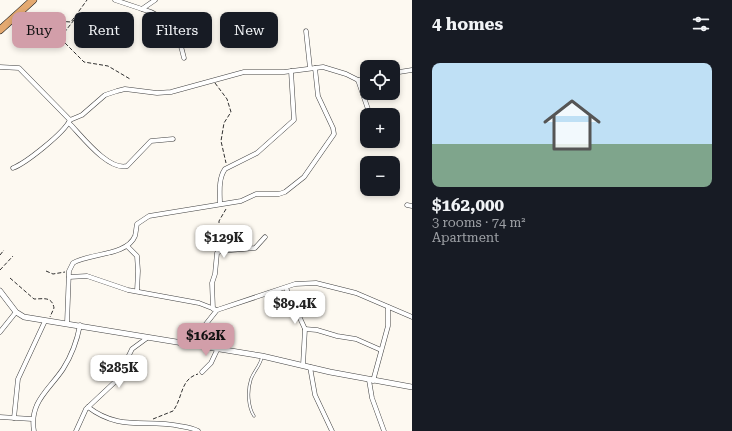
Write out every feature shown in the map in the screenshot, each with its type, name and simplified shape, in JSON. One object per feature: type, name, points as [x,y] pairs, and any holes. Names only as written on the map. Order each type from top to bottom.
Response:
[{"type":"highway","points":[[0,30],[31,1]]},
{"type":"street","points":[[115,0],[154,13],[177,34],[184,58]]},
{"type":"street","points":[[142,9],[155,0]]},
{"type":"street","points":[[67,323],[69,271],[73,263],[118,251],[127,246],[135,236],[137,224],[149,216],[241,201],[256,194],[279,194],[292,188],[310,170],[332,137],[333,128],[318,96],[306,31]]},
{"type":"street","points":[[0,67],[19,68],[70,121],[98,154],[109,162],[120,166],[127,166],[151,140],[173,138]]},
{"type":"street","points":[[13,168],[29,159],[56,138],[70,121],[82,115],[105,96],[125,89],[157,93],[171,92],[213,79],[244,72],[291,71],[313,68],[337,71],[358,80],[368,108]]},
{"type":"street","points":[[400,71],[412,70]]},
{"type":"street","points":[[222,204],[220,185],[223,173],[228,168],[257,153],[294,120],[291,71]]},
{"type":"street","points":[[406,205],[412,206]]},
{"type":"street","points":[[215,310],[212,283],[215,274],[216,256],[218,252],[251,249],[257,247],[265,237]]},
{"type":"street","points":[[127,246],[137,256],[138,271],[136,291]]},
{"type":"street","points":[[69,277],[88,276],[136,291],[199,303],[215,310]]},
{"type":"street","points":[[201,346],[202,329],[215,310],[301,283],[316,283],[356,293],[412,318]]},
{"type":"street","points":[[286,288],[305,329],[302,365]]},
{"type":"street","points":[[0,291],[16,312],[24,317],[80,325],[147,338],[218,348],[371,380],[412,387]]},
{"type":"street","points":[[384,431],[372,398],[371,380],[388,326],[388,307]]},
{"type":"street","points":[[0,332],[16,312]]},
{"type":"street","points":[[14,418],[18,379],[47,321]]},
{"type":"street","points":[[34,431],[32,419],[40,400],[63,369],[69,358],[75,346],[80,325]]},
{"type":"street","points":[[305,329],[317,330],[341,337],[356,339],[381,350]]},
{"type":"street","points":[[76,431],[82,416],[88,407],[117,380],[132,349],[147,338]]},
{"type":"street","points":[[202,372],[211,363],[218,348]]},
{"type":"street","points":[[310,367],[315,394],[332,431]]},
{"type":"street","points":[[88,407],[102,416],[114,421],[150,422],[176,425],[198,431]]},
{"type":"street","points":[[0,417],[32,419]]},
{"type":"lane","points":[[254,416],[249,405],[250,383],[251,378],[260,365],[262,356]]},
{"type":"path","points":[[79,12],[87,0]]},
{"type":"path","points":[[66,22],[74,20]]},
{"type":"path","points":[[74,20],[60,38],[77,57],[84,62],[108,66],[130,79]]},
{"type":"path","points":[[213,79],[218,89],[228,99],[231,112],[224,123],[221,141],[221,147],[228,168]]},
{"type":"path","points":[[218,252],[220,231],[219,221],[226,212],[222,204]]},
{"type":"path","points":[[0,255],[4,250]]},
{"type":"path","points":[[0,270],[13,256]]},
{"type":"path","points":[[46,271],[53,274],[69,271]]},
{"type":"path","points":[[10,278],[34,298],[46,298],[51,300],[54,308],[47,321]]},
{"type":"path","points":[[150,422],[155,417],[173,411],[185,384],[191,377],[202,372]]}]
